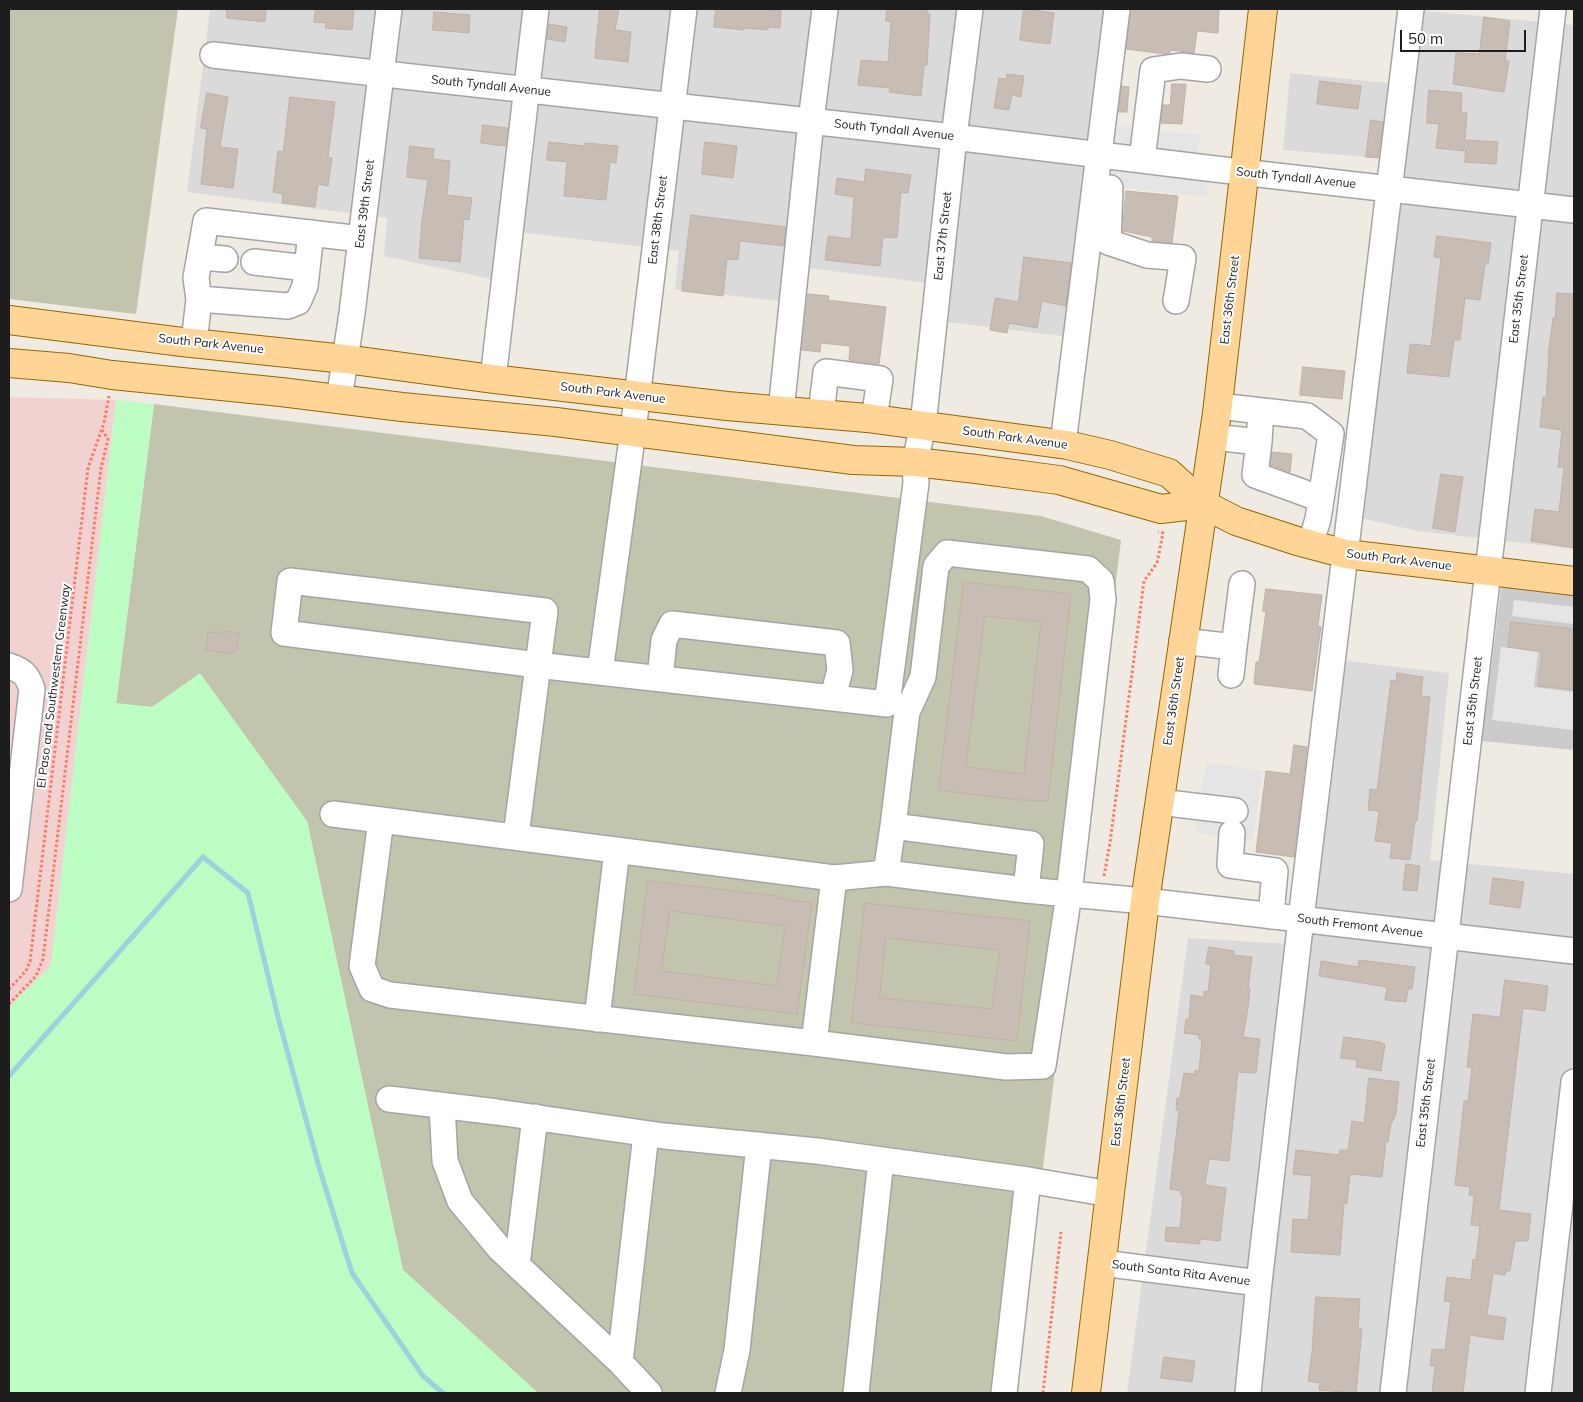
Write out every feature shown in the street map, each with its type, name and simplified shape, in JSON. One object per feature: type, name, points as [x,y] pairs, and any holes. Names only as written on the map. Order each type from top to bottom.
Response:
[{"type":"main road","name":"East 36th Street","points":[[1086,1393],[1159,802],[1218,406],[1264,9]]},
{"type":"main road","name":"South Park Avenue","points":[[9,320],[194,343],[345,359],[638,396],[874,419],[1062,444],[1110,455],[1169,473],[1203,504],[1236,522],[1310,545],[1346,554],[1574,581]]},
{"type":"main road","points":[[9,363],[69,368],[112,375],[633,431],[854,460],[915,462],[1059,480],[1161,509],[1203,504]]},
{"type":"street","name":"East 39th Street","points":[[339,400],[389,9]]},
{"type":"street","points":[[493,379],[536,9]]},
{"type":"street","name":"East 38th Street","points":[[600,672],[638,396],[684,9]]},
{"type":"street","points":[[781,411],[811,121],[825,9]]},
{"type":"street","name":"East 37th Street","points":[[886,873],[892,826],[897,708],[916,483],[915,462],[923,425],[954,137],[970,9]]},
{"type":"street","points":[[1062,444],[1106,155],[1117,9]]},
{"type":"street","points":[[1248,1393],[1301,919],[1411,9]]},
{"type":"street","name":"East 35th Street","points":[[1393,1393],[1553,9]]},
{"type":"street","name":"South Tyndall Avenue","points":[[213,55],[954,137],[1574,210]]},
{"type":"street","points":[[1142,160],[1153,70],[1181,66],[1208,69]]},
{"type":"street","points":[[1106,155],[1108,242],[1147,255],[1183,258],[1176,301]]},
{"type":"street","points":[[194,343],[199,299],[196,278],[206,221],[361,239]]},
{"type":"street","points":[[199,299],[288,306],[298,302],[305,286],[311,233]]},
{"type":"street","points":[[200,257],[225,259]]},
{"type":"street","points":[[254,262],[307,268]]},
{"type":"street","points":[[821,414],[826,372],[880,379],[874,419]]},
{"type":"street","points":[[1218,406],[1306,416],[1331,434],[1318,519],[1310,545]]},
{"type":"street","points":[[1261,411],[1255,475],[1321,500]]},
{"type":"street","points":[[1213,438],[1259,442]]},
{"type":"street","points":[[381,820],[362,966],[372,989],[390,995],[814,1043],[1006,1068],[1043,1066],[1069,894],[1104,599],[1101,581],[1088,569],[947,553],[936,566],[923,677],[897,708],[833,697],[538,665],[284,633],[290,581],[545,611],[538,665],[516,836]]},
{"type":"street","points":[[1231,675],[1242,584]]},
{"type":"street","points":[[660,678],[664,640],[672,624],[837,643],[840,670],[833,697]]},
{"type":"street","points":[[1182,641],[1234,647]]},
{"type":"street","points":[[9,666],[21,671],[29,679],[32,689],[9,889]]},
{"type":"street","points":[[1159,802],[1234,822],[1230,865],[1275,871],[1271,916]]},
{"type":"street","name":"South Fremont Avenue","points":[[333,814],[834,878],[886,873],[1574,951]]},
{"type":"street","points":[[892,826],[1031,844],[1026,890]]},
{"type":"street","points":[[597,1019],[617,850]]},
{"type":"street","points":[[814,1043],[834,878]]},
{"type":"street","points":[[1538,1393],[1574,1082]]},
{"type":"street","points":[[389,1099],[646,1134],[881,1160],[1028,1180],[1110,1194]]},
{"type":"street","points":[[442,1106],[445,1161],[460,1201],[500,1249],[620,1362],[650,1393]]},
{"type":"street","points":[[517,1265],[535,1118]]},
{"type":"street","points":[[620,1362],[646,1134]]},
{"type":"street","points":[[728,1393],[737,1350],[758,1146]]},
{"type":"street","points":[[856,1393],[881,1160]]},
{"type":"street","points":[[1004,1393],[1028,1180]]},
{"type":"street","name":"South Santa Rita Avenue","points":[[1102,1263],[1259,1283]]},
{"type":"path","name":"El Paso and Southwestern Greenway","points":[[9,989],[26,971],[30,962],[88,468],[102,430],[109,395]]},
{"type":"path","points":[[9,1004],[36,976],[43,959],[101,468],[108,439],[102,430]]},
{"type":"path","points":[[1104,877],[1144,581],[1157,563],[1163,533]]},
{"type":"path","points":[[1043,1393],[1061,1232]]},
{"type":"shaded area","points":[[9,9],[178,9],[136,314],[9,299]]},
{"type":"shaded area","points":[[210,9],[1110,9],[1070,337],[948,322],[952,286],[791,266],[787,302],[675,289],[679,251],[501,230],[496,280],[384,256],[387,218],[187,192]]},
{"type":"shaded area","points":[[1416,10],[1574,25],[1574,549],[1418,531],[1356,517],[1404,160],[1283,150],[1290,73],[1407,85]]},
{"type":"shaded area","points":[[1108,125],[1200,135],[1196,167],[1209,169],[1207,197],[1102,186]]},
{"type":"shaded area","points":[[9,397],[116,400],[51,965],[9,1007]]},
{"type":"shaded area","points":[[154,404],[1041,516],[1121,540],[1015,1393],[538,1393],[403,1270],[307,821],[152,707],[116,704]]},
{"type":"shaded area","points":[[1502,581],[1574,591],[1574,750],[1482,741]]},
{"type":"shaded area","points":[[1514,600],[1574,607],[1574,624],[1512,616]]},
{"type":"shaded area","points":[[1501,647],[1538,651],[1534,687],[1574,692],[1574,730],[1492,720]]},
{"type":"shaded area","points":[[1340,660],[1449,673],[1430,860],[1574,874],[1574,1393],[1127,1393],[1188,938],[1306,945]]},
{"type":"shaded area","points":[[1206,762],[1263,771],[1252,841],[1195,832]]},
{"type":"green space","points":[[116,400],[154,404],[116,703],[152,707],[200,673],[307,821],[403,1270],[538,1393],[9,1393],[9,1007],[51,965]]},
{"type":"building","points":[[227,9],[266,9],[265,22],[227,18]]},
{"type":"building","points":[[316,9],[354,9],[352,30],[325,28],[326,23],[314,22]]},
{"type":"building","points":[[600,9],[619,9],[615,30],[631,32],[628,62],[595,58]]},
{"type":"building","points":[[716,9],[781,11],[780,28],[768,27],[768,30],[744,28],[744,30],[714,27]]},
{"type":"building","points":[[887,9],[928,9],[927,14],[930,14],[927,65],[924,65],[921,96],[889,92],[890,88],[858,85],[861,60],[888,62],[891,22],[886,21]]},
{"type":"building","points":[[1024,9],[1054,13],[1050,44],[1020,40]]},
{"type":"building","points":[[1132,9],[1219,9],[1218,33],[1197,31],[1194,53],[1171,50],[1170,53],[1164,54],[1126,49]]},
{"type":"building","points":[[434,12],[470,15],[469,33],[433,30]]},
{"type":"building","points":[[1484,17],[1510,21],[1505,61],[1509,61],[1504,92],[1453,84],[1456,53],[1479,54]]},
{"type":"building","points":[[549,24],[567,27],[565,42],[547,39]]},
{"type":"building","points":[[1007,74],[1024,76],[1021,97],[1012,95],[1009,110],[994,108],[999,78],[1006,79]]},
{"type":"building","points":[[1320,81],[1361,86],[1358,109],[1317,104]]},
{"type":"building","points":[[1172,84],[1186,84],[1182,124],[1161,123],[1163,105],[1170,105]]},
{"type":"building","points":[[1122,86],[1129,87],[1127,112],[1119,112]]},
{"type":"building","points":[[1429,90],[1462,93],[1461,112],[1467,113],[1464,151],[1436,148],[1439,124],[1427,123]]},
{"type":"building","points":[[207,93],[228,97],[220,147],[238,149],[233,188],[201,184],[207,129],[201,128]]},
{"type":"building","points":[[290,97],[335,102],[328,157],[332,158],[328,186],[318,184],[315,207],[282,203],[283,194],[273,192],[278,151],[283,152]]},
{"type":"building","points":[[1371,120],[1383,122],[1378,158],[1366,157]]},
{"type":"building","points":[[483,125],[508,128],[505,146],[481,143]]},
{"type":"building","points":[[1467,140],[1498,142],[1496,164],[1465,162]]},
{"type":"building","points":[[549,142],[585,146],[585,143],[618,146],[616,163],[610,162],[606,200],[564,196],[567,162],[547,160]]},
{"type":"building","points":[[705,142],[737,146],[733,178],[702,174]]},
{"type":"building","points":[[410,146],[434,149],[433,159],[450,161],[447,195],[472,198],[469,220],[464,219],[460,262],[419,258],[428,180],[407,177]]},
{"type":"building","points":[[866,169],[911,175],[908,193],[901,192],[897,238],[883,237],[880,266],[825,260],[828,236],[851,239],[854,197],[835,194],[837,178],[864,182]]},
{"type":"building","points":[[1126,191],[1178,196],[1172,243],[1152,241],[1152,237],[1123,231]]},
{"type":"building","points":[[691,215],[786,227],[784,246],[740,241],[738,260],[727,259],[723,296],[682,291]]},
{"type":"building","points":[[1437,236],[1491,243],[1488,264],[1485,264],[1480,300],[1465,298],[1460,340],[1454,340],[1449,377],[1407,373],[1410,344],[1431,346],[1441,258],[1434,257]]},
{"type":"building","points":[[1024,257],[1071,263],[1066,306],[1042,301],[1037,328],[1009,323],[1007,333],[990,330],[995,298],[1018,302]]},
{"type":"building","points":[[1557,293],[1574,294],[1574,548],[1531,541],[1535,509],[1559,512],[1564,467],[1558,467],[1562,430],[1540,427],[1543,397],[1546,398],[1548,356],[1553,318],[1555,318]]},
{"type":"building","points":[[808,294],[829,296],[828,300],[886,307],[879,364],[849,360],[850,346],[821,343],[820,352],[802,350]]},
{"type":"building","points":[[1303,367],[1345,371],[1342,399],[1300,395]]},
{"type":"building","points":[[1272,452],[1292,454],[1290,472],[1271,465]]},
{"type":"building","points":[[1441,474],[1463,477],[1455,532],[1433,528]]},
{"type":"building","points":[[964,582],[1071,594],[1048,801],[1020,800],[939,790]],"holes":[[[985,616],[1041,622],[1024,774],[966,767]]]},
{"type":"building","points":[[1266,589],[1322,595],[1318,626],[1321,627],[1312,691],[1254,684],[1256,662],[1259,662],[1266,611],[1263,611]]},
{"type":"building","points":[[1511,622],[1574,629],[1574,690],[1538,686],[1542,652],[1508,647]]},
{"type":"building","points":[[224,631],[239,633],[237,651],[233,651],[232,654],[206,650],[208,632],[224,634]]},
{"type":"building","points":[[1397,673],[1423,677],[1421,696],[1430,697],[1417,821],[1415,821],[1410,860],[1390,858],[1392,843],[1375,841],[1379,811],[1368,810],[1370,789],[1377,790],[1391,680],[1396,681]]},
{"type":"building","points":[[1294,745],[1307,747],[1294,857],[1256,852],[1266,771],[1290,774]]},
{"type":"building","points":[[1406,864],[1420,866],[1417,891],[1403,890]]},
{"type":"building","points":[[1493,878],[1524,882],[1520,908],[1490,904]]},
{"type":"building","points":[[648,881],[778,896],[778,898],[812,903],[797,1014],[634,994]],"holes":[[[670,911],[785,926],[777,986],[662,971]]]},
{"type":"building","points":[[865,903],[1030,921],[1017,1041],[852,1023]],"holes":[[[886,938],[1000,950],[992,1009],[880,998]]]},
{"type":"building","points":[[1209,947],[1234,951],[1234,955],[1252,957],[1248,988],[1250,988],[1248,1008],[1243,1037],[1260,1039],[1256,1073],[1238,1072],[1229,1161],[1209,1159],[1205,1185],[1226,1188],[1220,1241],[1200,1239],[1200,1244],[1165,1241],[1166,1227],[1180,1228],[1183,1196],[1181,1196],[1181,1191],[1170,1189],[1179,1111],[1176,1110],[1177,1098],[1180,1098],[1184,1073],[1195,1074],[1195,1070],[1199,1071],[1202,1039],[1199,1039],[1199,1035],[1184,1033],[1186,1019],[1189,1019],[1191,995],[1204,997],[1204,991],[1208,992],[1211,965],[1206,964]]},
{"type":"building","points":[[1359,960],[1415,967],[1412,989],[1408,989],[1406,1002],[1385,1000],[1387,987],[1319,976],[1321,961],[1358,967]]},
{"type":"building","points":[[1505,980],[1548,986],[1545,1011],[1523,1008],[1499,1210],[1531,1214],[1528,1241],[1515,1241],[1510,1271],[1506,1271],[1505,1275],[1493,1273],[1487,1315],[1506,1318],[1503,1340],[1470,1335],[1463,1393],[1432,1393],[1435,1366],[1430,1366],[1432,1349],[1445,1350],[1451,1302],[1444,1301],[1447,1277],[1471,1280],[1473,1259],[1476,1260],[1480,1226],[1471,1225],[1474,1196],[1469,1195],[1470,1187],[1455,1185],[1464,1101],[1468,1101],[1472,1068],[1467,1067],[1473,1014],[1500,1017]]},
{"type":"building","points":[[1344,1037],[1385,1044],[1381,1071],[1356,1067],[1357,1060],[1341,1058]]},
{"type":"building","points":[[1369,1078],[1399,1082],[1396,1114],[1391,1124],[1388,1142],[1386,1142],[1382,1177],[1350,1174],[1347,1204],[1344,1203],[1340,1255],[1291,1252],[1293,1219],[1308,1220],[1312,1176],[1293,1174],[1296,1150],[1339,1155],[1340,1150],[1348,1150],[1352,1121],[1364,1123]]},
{"type":"building","points":[[1316,1297],[1360,1299],[1358,1329],[1362,1329],[1356,1393],[1319,1390],[1320,1383],[1308,1381]]},
{"type":"building","points":[[1164,1357],[1195,1361],[1192,1382],[1161,1378]]},
{"type":"waterway","points":[[9,1076],[203,857],[248,893],[279,1021],[319,1167],[352,1273],[423,1376],[443,1393]]}]
